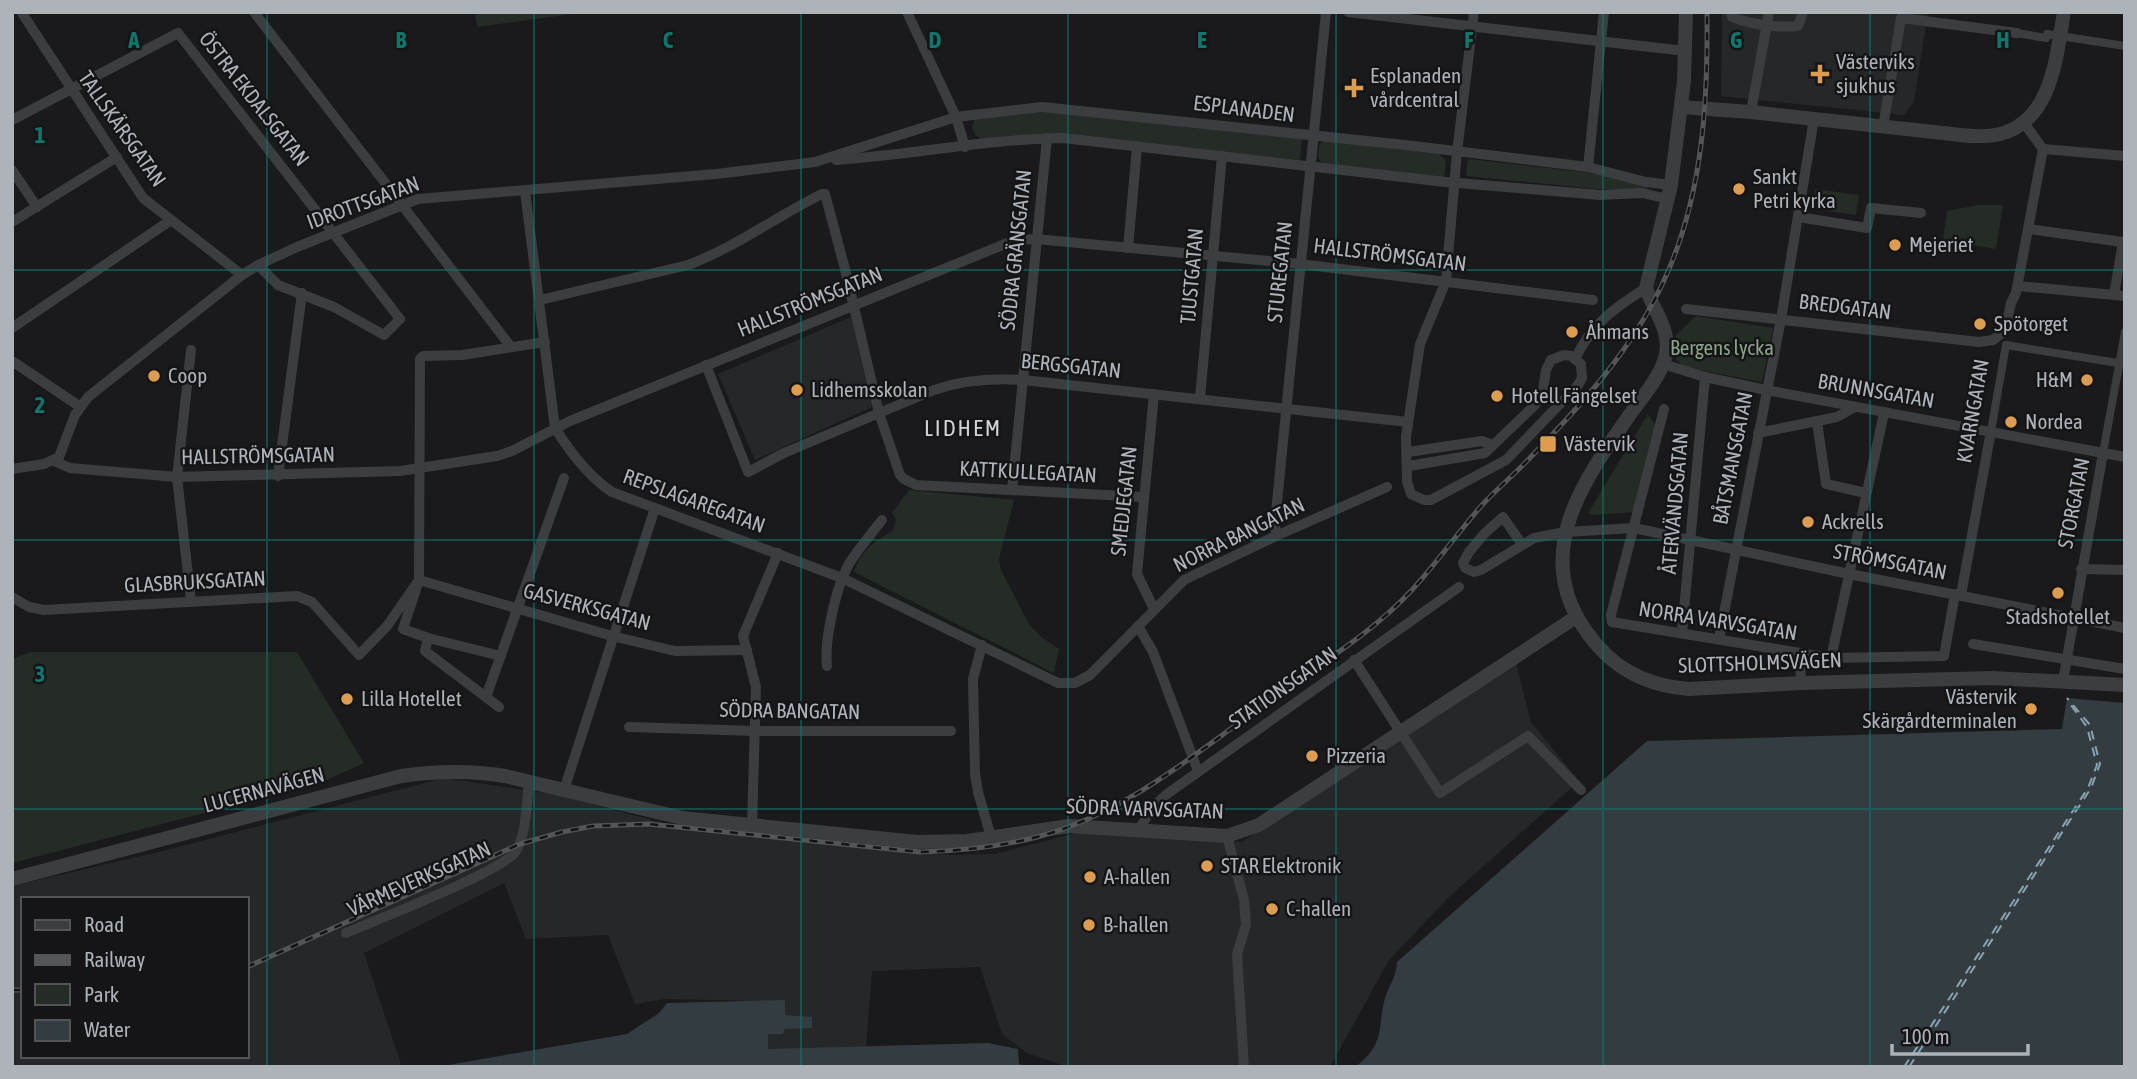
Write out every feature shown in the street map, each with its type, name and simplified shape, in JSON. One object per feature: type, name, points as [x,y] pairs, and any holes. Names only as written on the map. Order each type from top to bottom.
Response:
[{"type":"street","points":[[12,18],[22,12]]},
{"type":"street","name":"TALLSKÄRSGATAN","points":[[22,12],[143,198],[242,275]]},
{"type":"street","points":[[254,12],[511,347]]},
{"type":"street","name":"STUREGATAN","points":[[1276,536],[1275,522],[1326,12]]},
{"type":"street","points":[[1348,12],[1676,50]]},
{"type":"street","points":[[1409,466],[1485,453],[1535,405],[1543,390],[1546,370],[1551,360],[1564,355],[1575,359],[1581,364],[1583,372],[1578,384],[1506,460],[1432,500],[1416,497],[1409,489],[1406,437],[1408,422],[1420,344],[1446,281],[1457,152],[1474,12]]},
{"type":"street","points":[[1588,167],[1604,12]]},
{"type":"street","points":[[1663,364],[1667,352],[1666,336],[1646,288],[1669,192],[1681,107],[1686,12]]},
{"type":"street","points":[[1731,12],[1732,17],[1744,22],[1784,27],[1798,26],[1803,12]]},
{"type":"street","points":[[1751,112],[1769,12]]},
{"type":"street","points":[[1681,107],[1975,136],[2001,134],[2024,123],[2045,95],[2053,71],[2051,36],[2064,12]]},
{"type":"street","points":[[912,14],[956,117],[965,147]]},
{"type":"street","points":[[1883,127],[1902,18],[2125,47]]},
{"type":"street","name":"ÖSTRA EKDALSGATAN","points":[[12,120],[178,33],[400,319],[384,335],[351,315],[302,293]]},
{"type":"street","name":"ESPLANADEN","points":[[816,162],[956,117],[1027,108],[1060,108],[1588,167],[1646,182],[1669,192]]},
{"type":"street","name":"BÅTSMANSGATAN","points":[[1719,639],[1781,319],[1814,119]]},
{"type":"street","points":[[2024,123],[2043,149],[2125,156]]},
{"type":"street","points":[[816,162],[1047,138],[1600,195],[1669,192]]},
{"type":"street","name":"SÖDRA GRÄNSGATAN","points":[[1012,491],[1047,138]]},
{"type":"street","points":[[1128,248],[1137,147]]},
{"type":"street","name":"KVARNGATAN","points":[[1944,656],[1991,431],[2002,341],[2018,286],[2043,149]]},
{"type":"street","name":"TJUSTGATAN","points":[[1200,398],[1222,156]]},
{"type":"street","points":[[12,222],[117,158]]},
{"type":"street","name":"IDROTTSGATAN","points":[[79,406],[258,265],[401,205],[436,197],[525,191],[816,162]]},
{"type":"street","points":[[12,170],[37,207]]},
{"type":"street","name":"REPSLAGAREGATAN","points":[[525,191],[555,428],[573,454],[604,487],[842,578],[982,645]]},
{"type":"street","points":[[540,300],[688,265],[710,257],[822,194],[827,196],[879,413]]},
{"type":"street","points":[[1798,217],[1867,228],[1871,208],[1921,213]]},
{"type":"street","points":[[12,328],[171,220]]},
{"type":"street","points":[[2018,286],[2119,295],[2124,242],[2028,229]]},
{"type":"street","name":"HALLSTRÖMSGATAN","points":[[54,461],[70,468],[177,477],[278,476],[419,469],[497,456],[555,428],[706,365],[1015,240],[1037,239],[1300,264],[1593,300]]},
{"type":"street","points":[[258,265],[278,285],[302,293],[278,476]]},
{"type":"street","points":[[1575,359],[1583,342],[1605,316],[1646,288]]},
{"type":"street","name":"BREDGATAN","points":[[1686,309],[1979,342],[2002,341],[2122,364]]},
{"type":"street","name":"STORGATAN","points":[[2063,681],[2081,569],[2122,364],[2125,332]]},
{"type":"street","points":[[501,656],[428,638],[404,629],[419,580],[419,363],[423,356],[463,355],[545,342]]},
{"type":"street","points":[[191,350],[177,477],[191,601]]},
{"type":"street","points":[[12,361],[79,406],[62,452],[54,461],[12,468]]},
{"type":"street","name":"BRUNNSGATAN","points":[[1663,364],[1705,377],[1766,390],[2125,457]]},
{"type":"street","name":"SLOTTSHOLMSVÄGEN","points":[[1663,364],[1583,484],[1565,532],[1563,565],[1566,586],[1576,617],[1608,657],[1637,678],[1689,689],[1992,678],[2125,685]]},
{"type":"street","name":"BERGSGATAN","points":[[706,365],[748,471],[784,453],[949,385],[985,379],[1023,380],[1408,422]]},
{"type":"street","name":"ÅTERVÄNDSGATAN","points":[[1682,632],[1705,377]]},
{"type":"street","name":"SMEDJEGATAN","points":[[1154,394],[1137,573],[1154,609]]},
{"type":"street","points":[[1758,433],[1837,417],[1855,407]]},
{"type":"street","points":[[1634,528],[1664,408]]},
{"type":"street","name":"KATTKULLEGATAN","points":[[879,413],[900,475],[910,483],[1144,497]]},
{"type":"street","points":[[1831,658],[1884,413]]},
{"type":"street","points":[[1817,422],[1826,484],[1866,493]]},
{"type":"street","points":[[1408,452],[1482,441],[1492,445]]},
{"type":"street","points":[[486,697],[564,478]]},
{"type":"street","name":"NORRA BANGATAN","points":[[982,645],[1058,683],[1075,683],[1090,675],[1184,580],[1387,487]]},
{"type":"street","points":[[564,790],[655,508]]},
{"type":"street","points":[[1521,543],[1503,517],[1469,552],[1463,563],[1465,568],[1474,572],[1481,570],[1521,543],[1565,532]]},
{"type":"street","points":[[827,666],[825,648],[842,578],[882,520]]},
{"type":"street","name":"STRÖMSGATAN","points":[[1565,532],[1634,528],[1849,574],[2125,628]]},
{"type":"street","name":"NORRA VARVSGATAN","points":[[1634,528],[1611,615],[1612,622],[1831,658],[1944,656]]},
{"type":"street","points":[[752,826],[756,687],[743,636],[778,553]]},
{"type":"street","points":[[2081,569],[2125,570]]},
{"type":"street","name":"GASVERKSGATAN","points":[[419,580],[612,636],[676,651],[747,650]]},
{"type":"street","name":"GLASBRUKSGATAN","points":[[12,597],[29,607],[44,610],[291,595],[303,597],[312,602],[359,655],[387,626],[419,580]]},
{"type":"street","name":"STATIONSGATAN","points":[[1139,830],[1157,802],[1459,587]]},
{"type":"street","name":"SÖDRA VARVSGATAN","points":[[529,782],[682,818],[917,842],[946,842],[1057,827],[1227,836],[1259,825],[1576,617]]},
{"type":"street","points":[[1138,626],[1153,652],[1198,771]]},
{"type":"street","points":[[428,638],[425,652],[499,707]]},
{"type":"street","points":[[1973,644],[2125,669]]},
{"type":"street","points":[[982,645],[973,679],[975,774],[990,837]]},
{"type":"street","points":[[1800,653],[1801,683]]},
{"type":"street","points":[[1354,660],[1440,793],[1528,736],[1581,790]]},
{"type":"street","name":"SÖDRA BANGATAN","points":[[629,727],[951,732]]},
{"type":"street","name":"LUCERNAVÄGEN","points":[[12,879],[401,776],[476,771],[529,782]]},
{"type":"street","name":"VÄRMEVERKSGATAN","points":[[346,933],[511,858],[520,844],[529,782]]},
{"type":"street","points":[[1227,836],[1244,901],[1246,925],[1237,954],[1244,1067]]},
{"type":"shaded area","name":"Västerviks sjukhus","points":[[1722,12],[1928,12],[1914,102],[1904,115],[1721,96]]},
{"type":"shaded area","name":"Lidhemsskolan","points":[[851,317],[872,407],[755,460],[718,374]]},
{"type":"shaded area","points":[[1516,663],[1531,722],[1579,781],[1450,896],[1389,960],[1330,1067],[1068,1067],[1027,1053],[1002,1034],[980,967],[872,971],[866,1047],[764,1051],[767,1001],[665,999],[635,1004],[608,935],[526,939],[504,883],[364,953],[402,1067],[12,1067],[12,886],[163,851],[444,778],[558,795],[663,823],[912,853],[995,854],[1084,831],[1242,842]]},
{"type":"green space","points":[[475,12],[588,12],[477,27]]},
{"type":"green space","points":[[1056,111],[1302,139],[1300,160],[1086,137],[984,140],[975,135],[972,127],[975,118]]},
{"type":"green space","points":[[1324,140],[1439,154],[1446,160],[1444,177],[1322,163],[1318,158],[1319,145]]},
{"type":"green space","points":[[1468,159],[1601,174],[1648,186],[1647,189],[1597,189],[1466,176]]},
{"type":"green space","points":[[1815,189],[1859,195],[1856,215],[1812,209]]},
{"type":"green space","points":[[1979,205],[2003,205],[1996,249],[1943,240],[1947,211]]},
{"type":"green space","name":"Bergens lycka","points":[[1696,316],[1773,328],[1762,382],[1683,367],[1676,359],[1675,336]]},
{"type":"green space","points":[[1648,414],[1655,425],[1634,512],[1593,515],[1588,513]]},
{"type":"green space","points":[[909,490],[1014,500],[999,559],[1001,570],[1029,624],[1041,637],[1059,649],[1054,673],[854,572],[869,547],[893,531],[896,519],[892,513]]},
{"type":"green space","points":[[31,652],[297,652],[364,763],[320,783],[12,863],[12,659]]},
{"type":"water","points":[[2067,698],[2125,703],[2125,1067],[1355,1067],[1372,1051],[1376,1043],[1385,998],[1397,962],[1647,741],[2062,729]]},
{"type":"water","points":[[785,1000],[785,1015],[812,1017],[812,1028],[785,1029],[783,1034],[768,1034],[768,1049],[988,1043],[1018,1049],[1019,1064],[1031,1067],[436,1067],[627,1034],[659,1013],[667,1003]]},
{"type":"ferry route","points":[[1909,1067],[2091,788],[2100,764],[2090,725],[2067,698]]},
{"type":"ferry route","points":[[1904,1067],[2088,788],[2097,765],[2087,727],[2071,705]]},
{"type":"railway","points":[[248,967],[520,844],[562,832],[593,826],[649,824],[920,852],[964,849],[1037,837],[1070,826],[1103,812],[1164,777],[1381,620],[1421,580],[1483,504],[1584,400],[1621,353],[1653,303],[1666,276],[1688,212],[1701,147],[1707,12]]},
{"type":"railway","points":[[12,990],[21,990]]},
{"type":"place","name":"Västerviks sjukhus","points":[[1820,74]]},
{"type":"place","name":"Esplanaden vårdcentral","points":[[1354,88]]},
{"type":"place","name":"Sankt Petri kyrka","points":[[1739,189]]},
{"type":"place","name":"Mejeriet","points":[[1895,245]]},
{"type":"place","name":"Spötorget","points":[[1980,324]]},
{"type":"place","name":"Åhmans","points":[[1572,332]]},
{"type":"place","name":"Coop","points":[[154,376]]},
{"type":"place","name":"H&M","points":[[2087,380]]},
{"type":"place","name":"Lidhemsskolan","points":[[797,390]]},
{"type":"place","name":"Hotell Fängelset","points":[[1497,396]]},
{"type":"place","name":"Nordea","points":[[2011,422]]},
{"type":"place","name":"Västervik","points":[[1548,444]]},
{"type":"place","name":"Ackrells","points":[[1808,522]]},
{"type":"place","name":"Stadshotellet","points":[[2058,593]]},
{"type":"place","name":"Lilla Hotellet","points":[[347,699]]},
{"type":"place","name":"Västervik Skärgårdterminalen","points":[[2031,709]]},
{"type":"place","name":"Pizzeria","points":[[1312,756]]},
{"type":"place","name":"STAR Elektronik","points":[[1207,866]]},
{"type":"place","name":"A-hallen","points":[[1090,877]]},
{"type":"place","name":"C-hallen","points":[[1272,909]]},
{"type":"place","name":"B-hallen","points":[[1089,925]]},
{"type":"district","name":"LIDHEM","points":[[963,428]]}]
